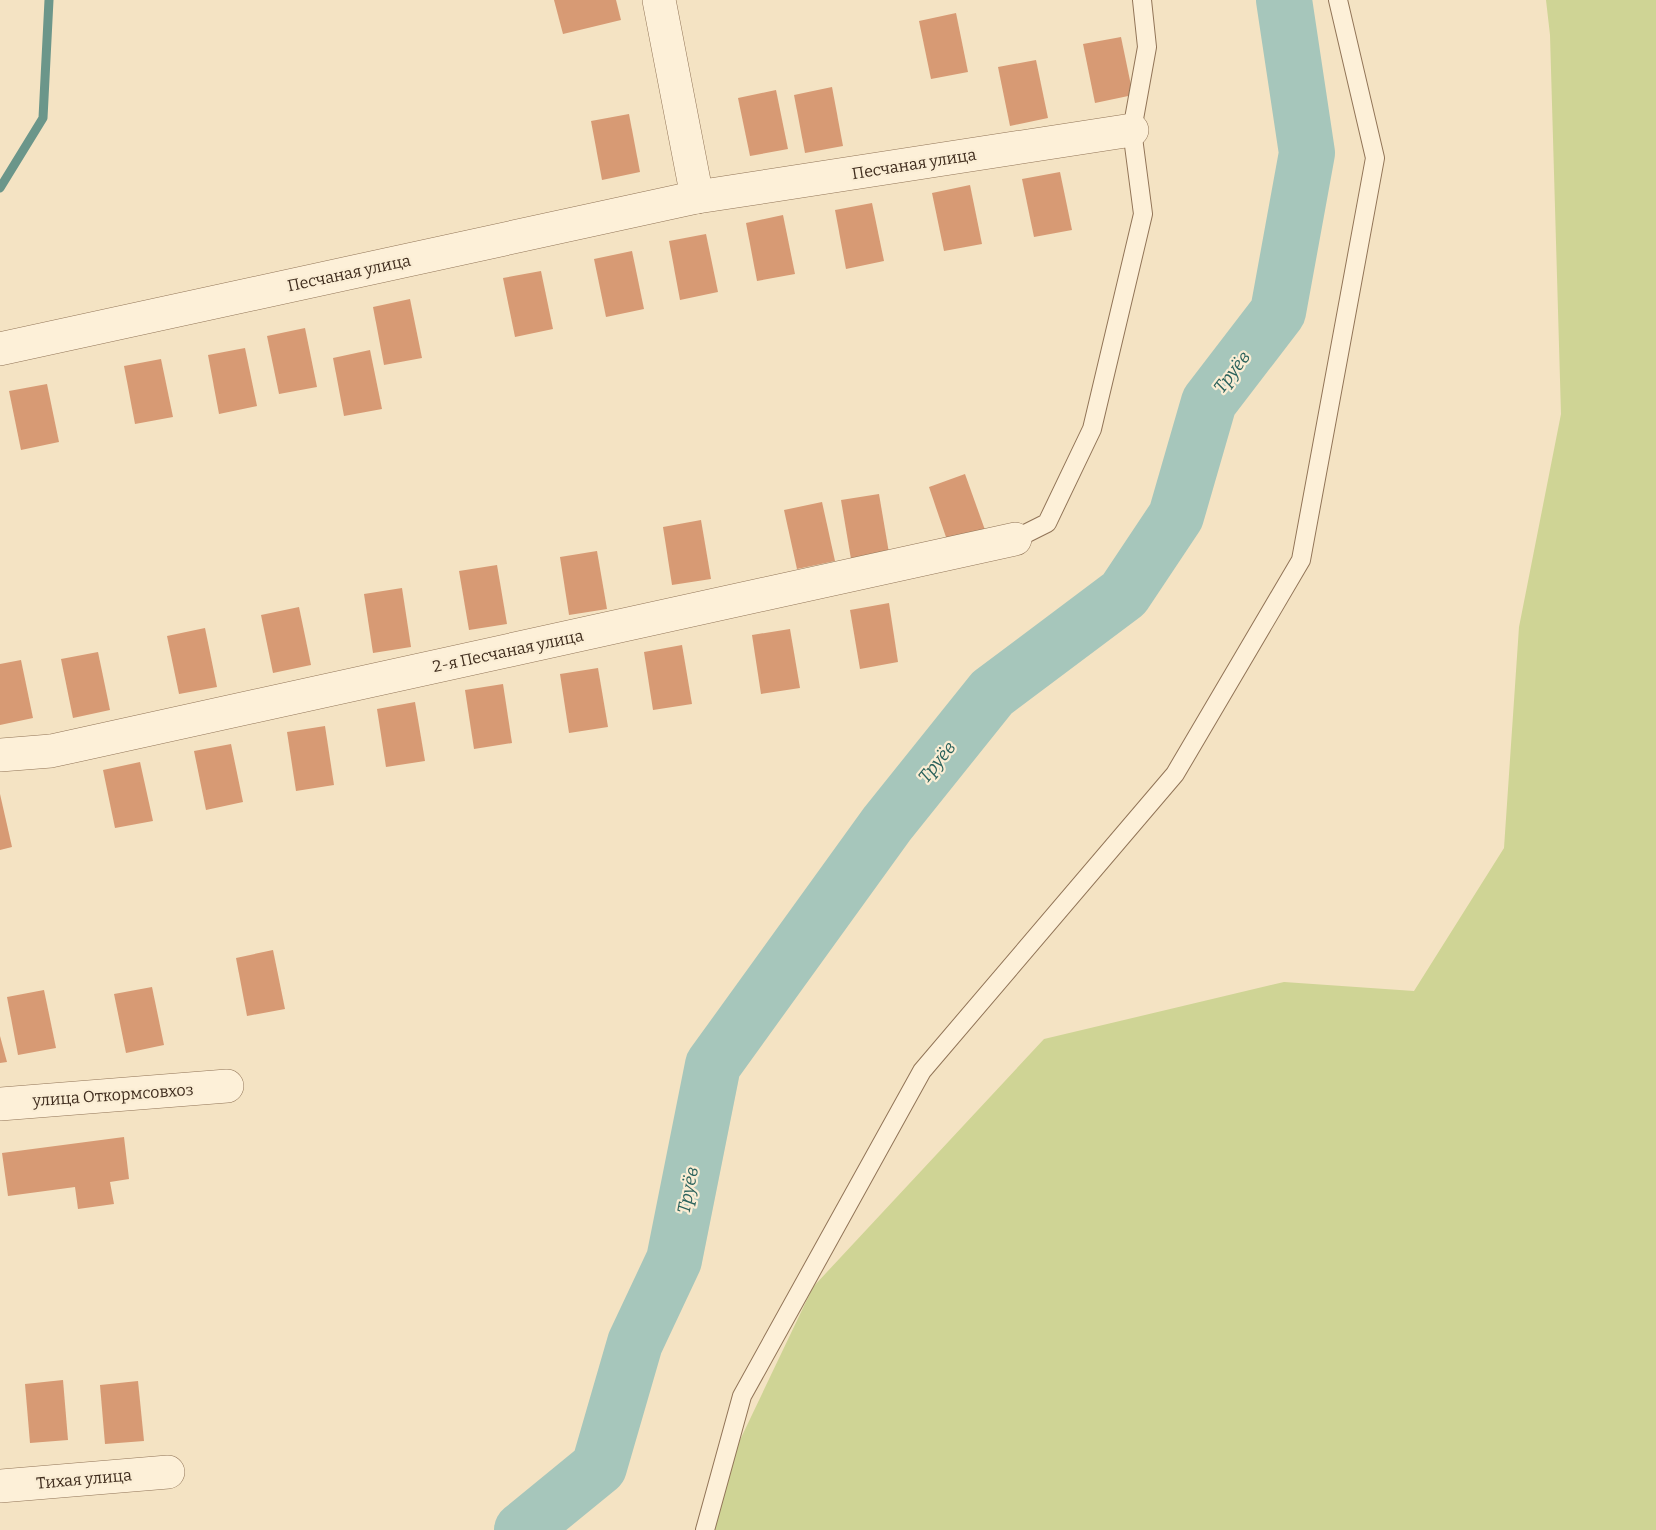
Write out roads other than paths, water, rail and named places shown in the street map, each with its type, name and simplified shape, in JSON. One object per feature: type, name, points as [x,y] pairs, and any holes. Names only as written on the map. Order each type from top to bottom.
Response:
[{"type":"street","points":[[659,0],[697,197]]},
{"type":"street","name":"Песчаная улица","points":[[0,349],[697,197],[1132,130]]},
{"type":"street","name":"2-я Песчаная улица","points":[[0,755],[51,751],[1015,539]]},
{"type":"street","name":"улица Откормсовхоз","points":[[0,1104],[227,1086]]},
{"type":"street","name":"Тихая улица","points":[[0,1486],[168,1472]]},
{"type":"lane","points":[[1015,539],[1047,523],[1092,429],[1143,214],[1132,130],[1147,47],[1142,0]]},
{"type":"lane","points":[[705,1530],[742,1396],[922,1071],[1175,774],[1300,560],[1376,158],[1338,0]]},
{"type":"waterway","points":[[0,188],[43,118],[49,0]]},
{"type":"waterway","name":"Труёв","points":[[522,1530],[599,1467],[635,1343],[674,1260],[713,1065],[887,824],[992,693],[1124,594],[1176,516],[1209,402],[1278,312],[1307,153],[1284,0]]}]
